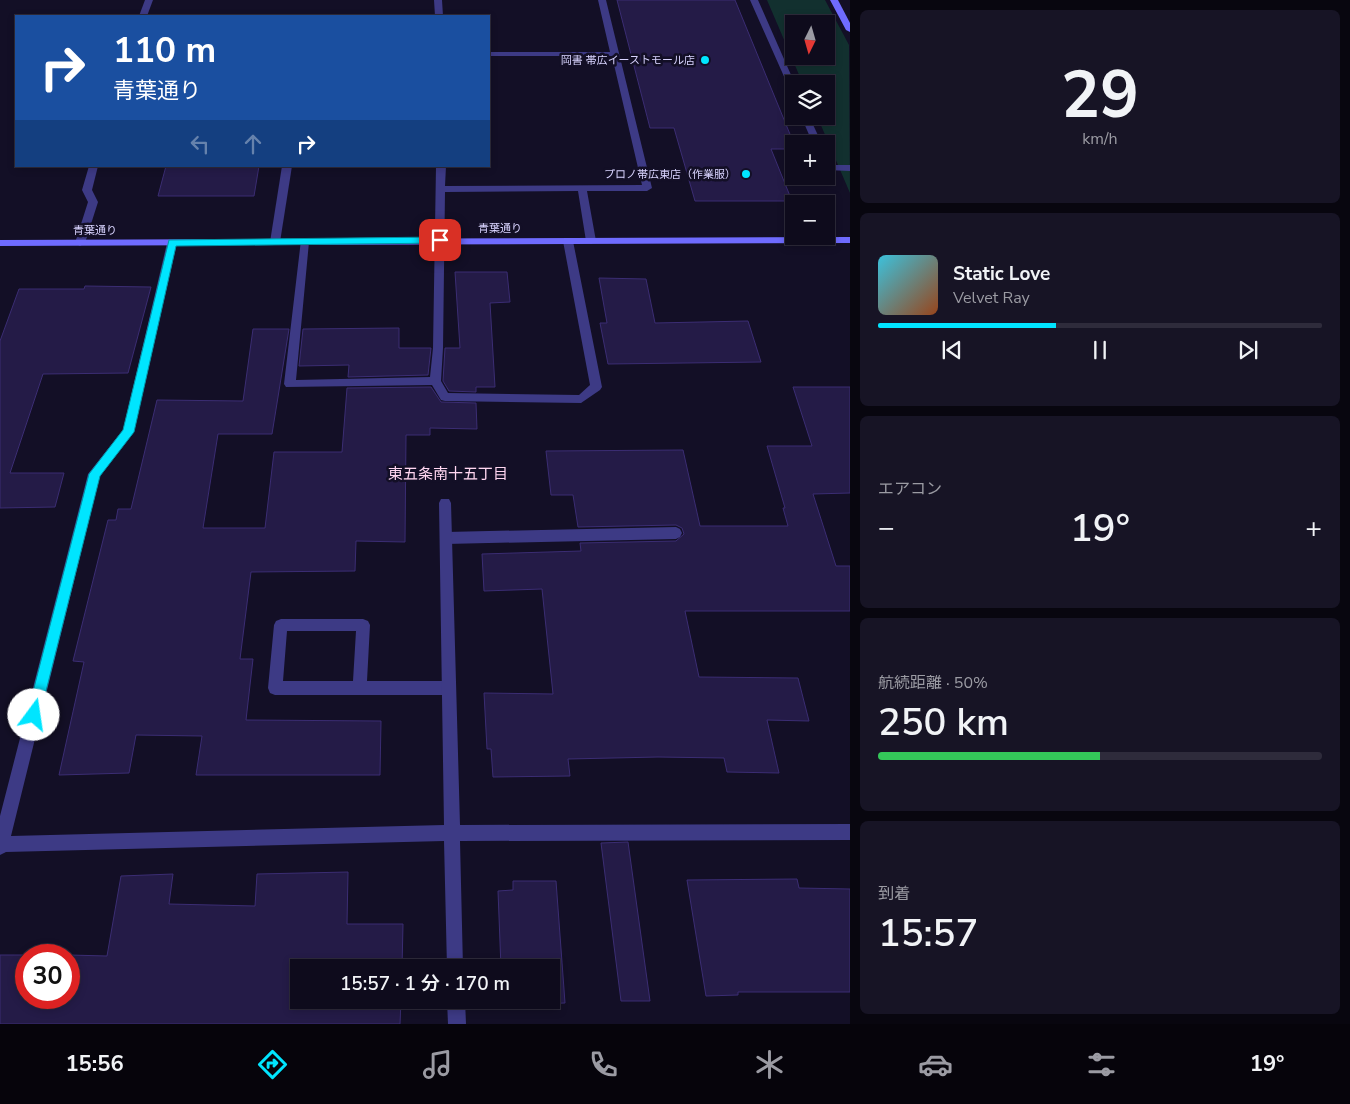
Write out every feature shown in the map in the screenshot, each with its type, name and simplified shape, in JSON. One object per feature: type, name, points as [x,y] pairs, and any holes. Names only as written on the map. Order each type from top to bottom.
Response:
[{"type":"street","points":[[144,15],[149,0]]},
{"type":"street","points":[[438,0],[439,15]]},
{"type":"street","points":[[440,190],[647,188],[602,0]]},
{"type":"street","points":[[754,0],[787,75]]},
{"type":"street","points":[[834,0],[850,30]]},
{"type":"street","points":[[490,54],[615,54]]},
{"type":"street","points":[[80,243],[93,202],[87,190],[94,167]]},
{"type":"street","points":[[275,242],[286,167]]},
{"type":"street","points":[[441,167],[438,348],[435,381],[445,397],[581,399],[596,387],[568,241]]},
{"type":"street","points":[[835,168],[850,168]]},
{"type":"street","points":[[582,188],[591,241]]},
{"type":"street","name":"青葉通り","points":[[0,243],[850,240]]},
{"type":"street","points":[[304,242],[290,384],[435,381]]},
{"type":"street","points":[[172,243],[128,432],[94,474],[0,845],[452,833],[850,832]]},
{"type":"street","points":[[445,503],[455,959]]},
{"type":"street","points":[[446,538],[676,533]]},
{"type":"street","points":[[360,688],[362,625],[281,625],[275,688],[360,688],[449,688]]},
{"type":"street","points":[[456,1009],[457,1024]]},
{"type":"green space","points":[[767,0],[825,0],[833,15],[785,15],[785,42]]},
{"type":"green space","points":[[835,19],[849,45],[850,193],[835,158],[835,135],[825,135],[821,125],[835,125],[835,75],[799,75],[795,65],[835,65]]},
{"type":"building","points":[[617,0],[735,0],[790,135],[785,135],[785,149],[771,149],[790,195],[785,195],[785,201],[695,201],[674,128],[650,128]]},
{"type":"building","points":[[166,167],[259,167],[254,196],[158,196]]},
{"type":"building","points":[[455,272],[507,272],[510,302],[490,303],[495,387],[476,387],[476,392],[449,391],[443,381],[445,348],[460,348]]},
{"type":"building","points":[[599,278],[646,279],[655,323],[748,321],[761,362],[608,364],[600,323],[607,323]]},
{"type":"building","points":[[85,286],[151,287],[128,373],[43,374],[10,473],[64,473],[55,507],[0,508],[0,341],[19,289],[84,289]]},
{"type":"building","points":[[399,328],[399,348],[431,348],[428,375],[348,377],[349,365],[299,366],[303,329]]},
{"type":"building","points":[[253,329],[289,329],[272,434],[218,434],[203,528],[265,528],[274,452],[342,452],[347,388],[431,387],[441,402],[476,403],[477,429],[430,428],[430,435],[406,435],[405,542],[356,541],[355,571],[251,572],[240,659],[253,659],[246,720],[381,721],[380,775],[196,775],[202,736],[136,735],[129,773],[59,775],[84,662],[73,661],[108,520],[116,520],[118,509],[131,509],[157,400],[243,401]]},
{"type":"building","points":[[793,387],[850,387],[850,493],[813,494],[836,566],[850,566],[850,611],[685,611],[699,677],[798,678],[809,721],[767,720],[779,773],[727,772],[724,758],[658,757],[568,759],[570,776],[493,777],[491,749],[487,749],[484,693],[553,694],[542,589],[484,591],[482,554],[581,551],[580,543],[676,541],[684,534],[682,528],[676,525],[578,527],[573,495],[551,495],[546,451],[683,450],[700,526],[788,526],[783,508],[785,508],[767,446],[812,446]]},
{"type":"building","points":[[628,842],[650,1001],[621,1001],[601,843]]},
{"type":"building","points":[[348,872],[347,924],[403,924],[402,959],[290,959],[290,1009],[401,1009],[400,1024],[0,1024],[0,955],[15,955],[15,1009],[80,1009],[80,955],[107,956],[121,876],[173,874],[169,904],[255,906],[257,874]]},
{"type":"building","points":[[797,879],[799,888],[850,889],[850,992],[738,992],[738,995],[706,996],[687,880]]},
{"type":"building","points":[[513,881],[556,881],[565,1003],[560,1003],[560,959],[501,959],[498,891],[513,890]]},
{"type":"place","name":"岡書 帯広イーストモール店","points":[[705,60]]},
{"type":"place","name":"プロノ帯広東店（作業服）","points":[[746,174]]},
{"type":"district","name":"東五条南十五丁目","points":[[448,474]]},
{"type":"route","points":[[34,715],[94,474],[128,432],[172,243],[440,240]]}]
